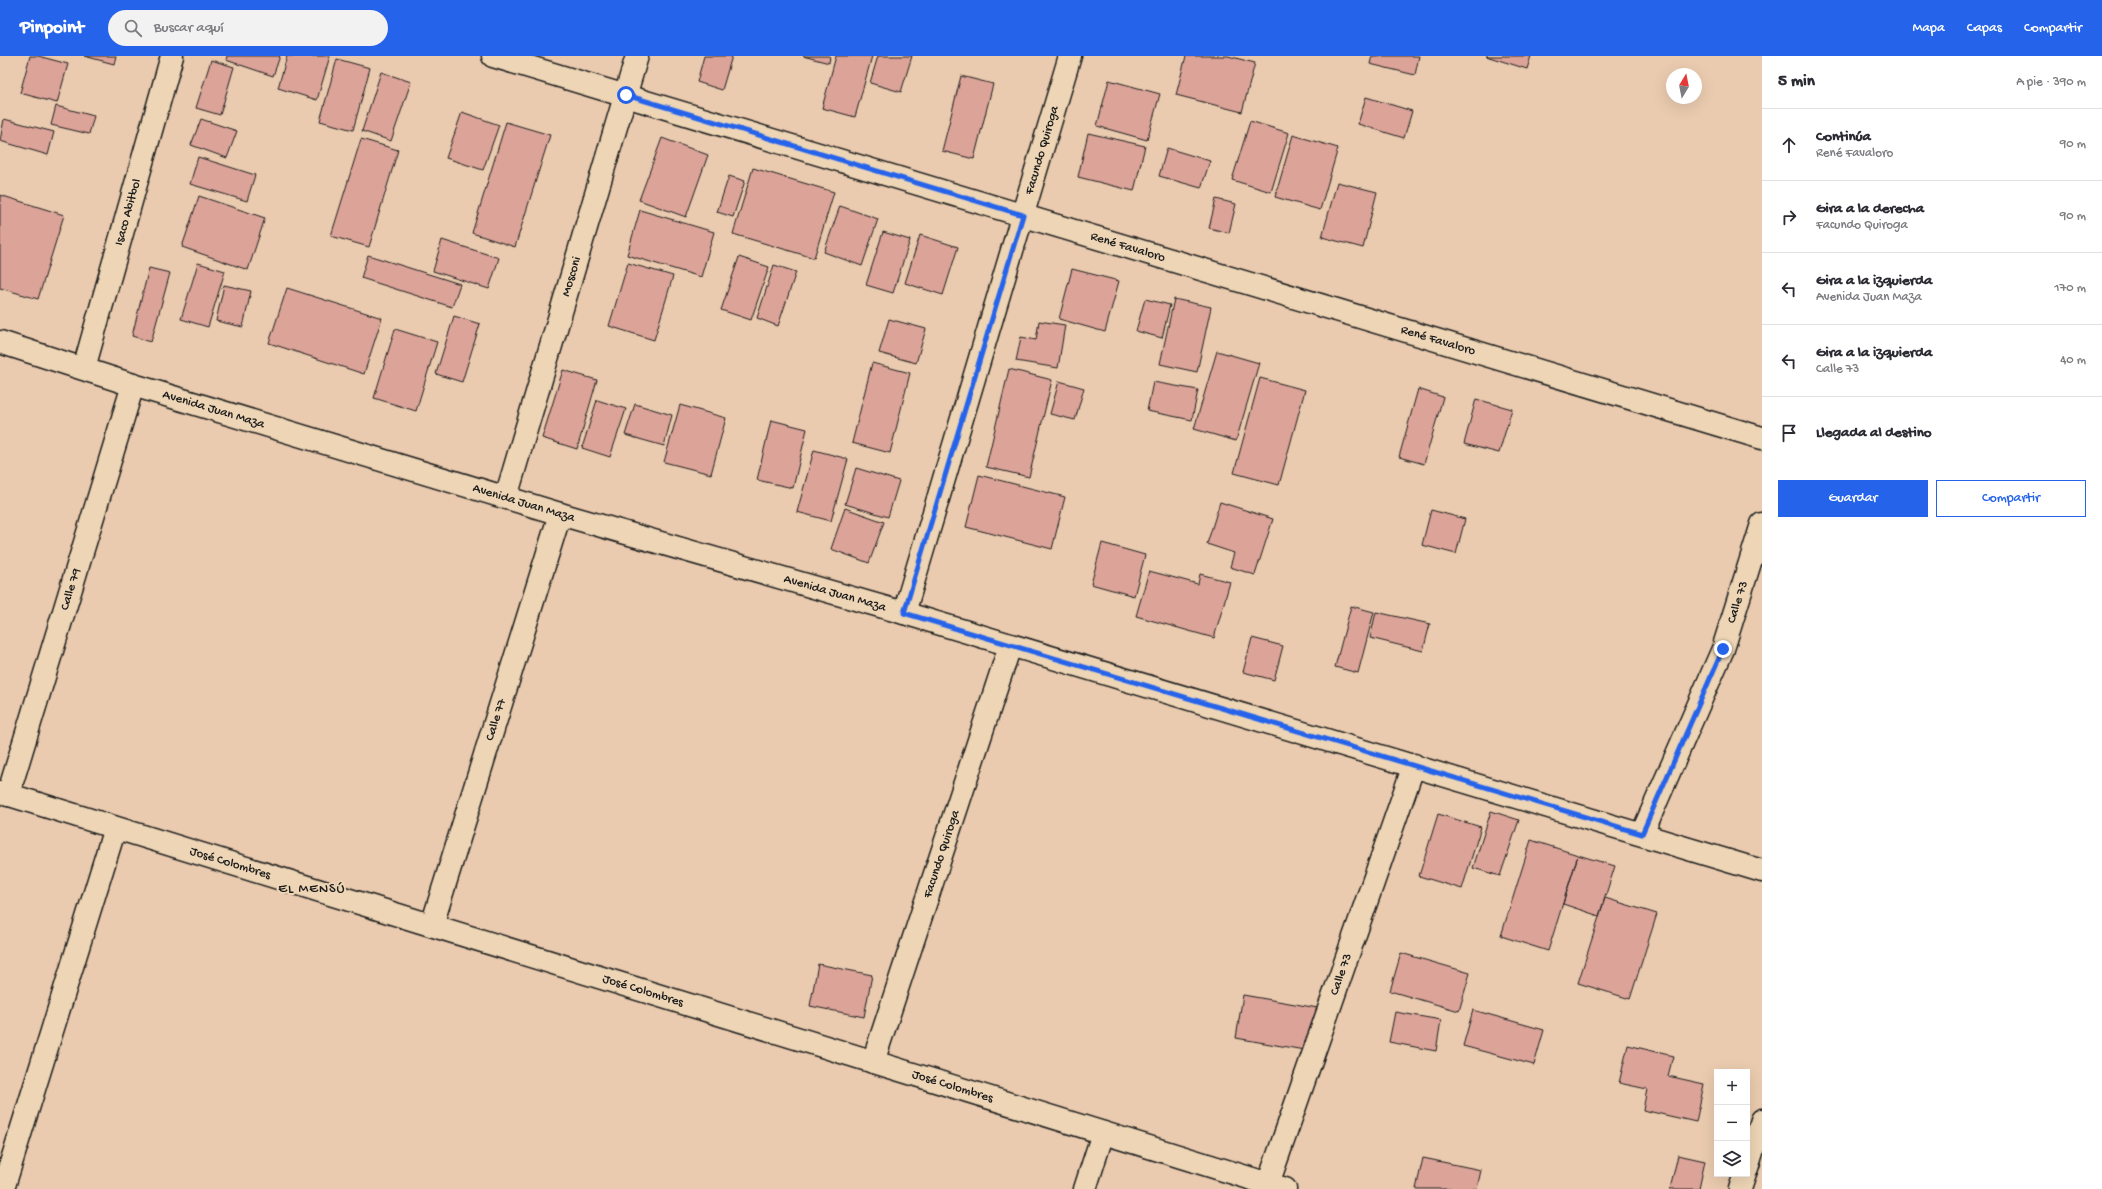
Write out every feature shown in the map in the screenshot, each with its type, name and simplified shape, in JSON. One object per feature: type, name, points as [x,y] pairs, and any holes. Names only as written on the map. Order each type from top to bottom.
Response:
[{"type":"street","name":"Isaco Abitbol","points":[[84,368],[172,56]]},
{"type":"street","name":"René Favaloro","points":[[493,56],[1762,438]]},
{"type":"street","name":"Mosconi","points":[[506,497],[637,56]]},
{"type":"street","name":"Facundo Quiroga","points":[[904,613],[1070,56]]},
{"type":"street","name":"Avenida Juan Maza","points":[[0,342],[133,385],[560,514],[904,613],[1010,646],[1414,765],[1762,871]]},
{"type":"street","name":"Calle 79","points":[[4,794],[133,385]]},
{"type":"street","name":"Calle 77","points":[[432,925],[560,514]]},
{"type":"street","name":"Calle 73","points":[[1642,834],[1723,649],[1762,524]]},
{"type":"street","name":"Facundo Quiroga","points":[[873,1062],[1010,646]]},
{"type":"street","name":"Calle 73","points":[[1277,1186],[1414,765]]},
{"type":"street","name":"José Colombres","points":[[4,794],[1277,1186]]},
{"type":"street","points":[[3,1189],[115,828]]},
{"type":"street","points":[[1750,1158],[1762,1120]]},
{"type":"street","points":[[1086,1189],[1103,1133]]},
{"type":"street","points":[[1740,1189],[1744,1177]]},
{"type":"building","points":[[30,56],[38,56],[68,64],[57,103],[20,93]]},
{"type":"building","points":[[84,56],[116,56],[114,64]]},
{"type":"building","points":[[227,56],[280,56],[273,76],[226,60]]},
{"type":"building","points":[[287,56],[330,56],[317,100],[278,88]]},
{"type":"building","points":[[704,56],[732,56],[722,90],[697,82]]},
{"type":"building","points":[[803,56],[830,56],[829,63]]},
{"type":"building","points":[[836,56],[872,56],[855,117],[822,108]]},
{"type":"building","points":[[878,56],[912,56],[901,92],[870,83]]},
{"type":"building","points":[[1186,56],[1228,56],[1255,63],[1242,112],[1176,95]]},
{"type":"building","points":[[1372,56],[1419,56],[1415,75],[1370,64]]},
{"type":"building","points":[[1486,56],[1531,56],[1527,69]]},
{"type":"building","points":[[337,59],[370,68],[353,130],[320,121]]},
{"type":"building","points":[[211,60],[234,67],[220,115],[196,108]]},
{"type":"building","points":[[381,72],[411,82],[391,141],[362,131]]},
{"type":"building","points":[[961,76],[993,84],[974,159],[942,151]]},
{"type":"building","points":[[1109,80],[1160,94],[1147,140],[1097,126]]},
{"type":"building","points":[[1366,97],[1412,111],[1404,138],[1358,124]]},
{"type":"building","points":[[56,106],[94,116],[89,134],[51,125]]},
{"type":"building","points":[[462,112],[499,125],[483,170],[446,158]]},
{"type":"building","points":[[4,119],[54,132],[48,155],[0,141]]},
{"type":"building","points":[[201,119],[237,131],[227,158],[191,145]]},
{"type":"building","points":[[1250,121],[1289,133],[1271,192],[1232,180]]},
{"type":"building","points":[[506,122],[550,135],[515,247],[472,233]]},
{"type":"building","points":[[1088,133],[1145,146],[1134,191],[1078,177]]},
{"type":"building","points":[[1293,135],[1338,148],[1320,210],[1275,197]]},
{"type":"building","points":[[662,138],[708,155],[686,217],[639,200]]},
{"type":"building","points":[[361,139],[398,150],[369,247],[331,236]]},
{"type":"building","points":[[1167,148],[1210,161],[1201,188],[1159,176]]},
{"type":"building","points":[[198,157],[255,175],[247,201],[190,184]]},
{"type":"building","points":[[753,168],[834,192],[814,258],[733,234]]},
{"type":"building","points":[[729,176],[745,181],[733,217],[717,212]]},
{"type":"building","points":[[1337,182],[1377,192],[1363,248],[1322,237]]},
{"type":"building","points":[[0,195],[64,215],[38,299],[0,288]]},
{"type":"building","points":[[199,196],[265,218],[248,270],[182,247]]},
{"type":"building","points":[[1216,199],[1236,204],[1229,233],[1209,228]]},
{"type":"building","points":[[840,206],[878,219],[862,266],[824,252]]},
{"type":"building","points":[[640,210],[714,232],[701,277],[627,255]]},
{"type":"building","points":[[883,232],[910,240],[893,293],[866,285]]},
{"type":"building","points":[[920,235],[958,247],[943,295],[905,283]]},
{"type":"building","points":[[442,240],[499,258],[489,289],[433,271]]},
{"type":"building","points":[[368,255],[460,284],[452,307],[361,278]]},
{"type":"building","points":[[739,257],[769,267],[751,320],[721,310]]},
{"type":"building","points":[[198,263],[225,271],[208,327],[181,319]]},
{"type":"building","points":[[628,263],[673,276],[654,340],[609,326]]},
{"type":"building","points":[[774,265],[796,272],[778,326],[757,318]]},
{"type":"building","points":[[149,268],[170,273],[151,342],[132,336]]},
{"type":"building","points":[[1072,269],[1119,281],[1105,332],[1059,319]]},
{"type":"building","points":[[224,285],[251,291],[243,327],[216,321]]},
{"type":"building","points":[[287,288],[382,318],[364,374],[269,343]]},
{"type":"building","points":[[1145,299],[1170,305],[1162,338],[1136,331]]},
{"type":"building","points":[[1174,299],[1211,307],[1197,372],[1160,364]]},
{"type":"building","points":[[454,316],[480,324],[462,382],[436,374]]},
{"type":"building","points":[[889,319],[926,329],[916,363],[879,353]]},
{"type":"building","points":[[1039,321],[1065,325],[1058,368],[1016,361],[1021,337],[1036,340]]},
{"type":"building","points":[[395,329],[437,342],[416,411],[374,398]]},
{"type":"building","points":[[1217,351],[1259,363],[1236,441],[1194,429]]},
{"type":"building","points":[[872,363],[910,373],[890,453],[852,443]]},
{"type":"building","points":[[1009,369],[1052,380],[1029,477],[986,467]]},
{"type":"building","points":[[563,370],[597,380],[577,449],[542,438]]},
{"type":"building","points":[[1260,378],[1305,390],[1279,485],[1234,473]]},
{"type":"building","points":[[1059,381],[1084,388],[1075,420],[1050,414]]},
{"type":"building","points":[[1153,382],[1198,390],[1192,420],[1147,411]]},
{"type":"building","points":[[1418,389],[1443,397],[1424,464],[1399,457]]},
{"type":"building","points":[[1476,399],[1512,409],[1499,453],[1464,444]]},
{"type":"building","points":[[597,400],[626,409],[610,457],[582,448]]},
{"type":"building","points":[[635,404],[672,415],[664,446],[625,435]]},
{"type":"building","points":[[680,405],[726,418],[711,474],[664,462]]},
{"type":"building","points":[[771,420],[807,429],[793,488],[757,480]]},
{"type":"building","points":[[814,450],[848,459],[831,521],[797,512]]},
{"type":"building","points":[[856,468],[899,481],[888,517],[845,504]]},
{"type":"building","points":[[979,475],[1065,497],[1052,549],[966,527]]},
{"type":"building","points":[[1220,502],[1273,519],[1255,575],[1230,567],[1234,553],[1207,544]]},
{"type":"building","points":[[845,508],[884,522],[869,563],[831,549]]},
{"type":"building","points":[[1431,510],[1465,519],[1456,554],[1422,545]]},
{"type":"building","points":[[1102,543],[1145,555],[1134,596],[1091,584]]},
{"type":"building","points":[[1149,571],[1198,584],[1200,574],[1230,582],[1214,638],[1136,616]]},
{"type":"building","points":[[1351,606],[1374,612],[1358,673],[1335,667]]},
{"type":"building","points":[[1376,612],[1430,624],[1423,651],[1370,638]]},
{"type":"building","points":[[1252,638],[1283,646],[1274,680],[1243,672]]},
{"type":"building","points":[[1491,811],[1519,820],[1500,876],[1473,868]]},
{"type":"building","points":[[1438,814],[1481,827],[1462,889],[1419,876]]},
{"type":"building","points":[[1531,840],[1578,855],[1548,951],[1501,936]]},
{"type":"building","points":[[1578,855],[1615,866],[1599,916],[1563,904]]},
{"type":"building","points":[[1605,898],[1657,914],[1630,999],[1578,983]]},
{"type":"building","points":[[1401,953],[1470,973],[1459,1011],[1390,991]]},
{"type":"building","points":[[818,964],[872,975],[864,1017],[810,1006]]},
{"type":"building","points":[[1243,995],[1318,1008],[1310,1051],[1236,1038]]},
{"type":"building","points":[[1473,1010],[1544,1030],[1534,1065],[1463,1046]]},
{"type":"building","points":[[1395,1012],[1441,1020],[1436,1051],[1389,1042]]},
{"type":"building","points":[[1628,1045],[1673,1056],[1668,1076],[1704,1084],[1696,1122],[1643,1110],[1647,1089],[1619,1083]]},
{"type":"building","points":[[1678,1155],[1705,1161],[1699,1189],[1670,1189]]},
{"type":"building","points":[[1423,1158],[1481,1170],[1477,1189],[1416,1189]]},
{"type":"district","name":"EL MENSÚ","points":[[312,889]]},
{"type":"route","points":[[626,95],[1023,215],[904,613],[1010,646],[1642,834],[1723,649]]}]
